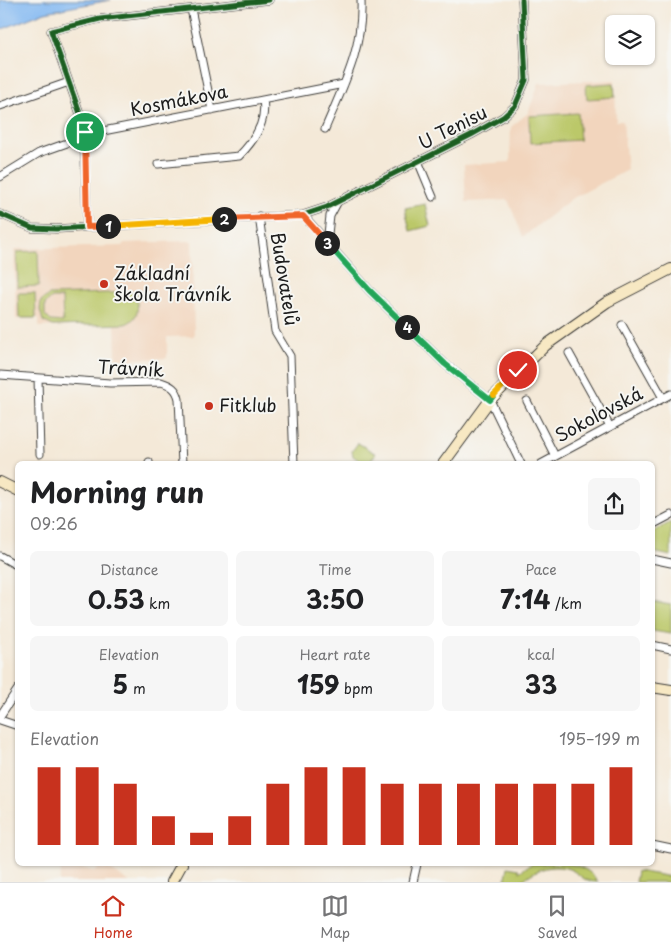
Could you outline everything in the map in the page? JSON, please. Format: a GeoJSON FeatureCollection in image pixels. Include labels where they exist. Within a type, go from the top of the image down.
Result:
{"type":"FeatureCollection","features":[{"type":"Feature","properties":{"kind":"main road"},"geometry":{"type":"LineString","coordinates":[[445,461],[490,400],[546,345],[607,302],[671,269]]}},
{"type":"Feature","properties":{"kind":"main road"},"geometry":{"type":"LineString","coordinates":[[0,482],[15,490]]}},
{"type":"Feature","properties":{"kind":"main road"},"geometry":{"type":"LineString","coordinates":[[655,687],[671,690]]}},
{"type":"Feature","properties":{"kind":"main road"},"geometry":{"type":"LineString","coordinates":[[172,882],[181,866]]}},
{"type":"Feature","properties":{"kind":"street"},"geometry":{"type":"LineString","coordinates":[[87,227],[83,121],[51,31],[89,21],[269,0]]}},
{"type":"Feature","properties":{"kind":"street"},"geometry":{"type":"LineString","coordinates":[[325,129],[356,54],[361,36],[361,0]]}},
{"type":"Feature","properties":{"kind":"street","name":"U Tenisu"},"geometry":{"type":"LineString","coordinates":[[303,216],[339,201],[503,117],[515,106],[526,80],[522,0]]}},
{"type":"Feature","properties":{"kind":"street"},"geometry":{"type":"LineString","coordinates":[[191,9],[212,110]]}},
{"type":"Feature","properties":{"kind":"street"},"geometry":{"type":"LineString","coordinates":[[0,106],[69,82]]}},
{"type":"Feature","properties":{"kind":"street","name":"Kosmákova"},"geometry":{"type":"LineString","coordinates":[[0,177],[39,153],[98,132],[344,84]]}},
{"type":"Feature","properties":{"kind":"street"},"geometry":{"type":"LineString","coordinates":[[158,164],[239,156],[258,130],[264,115],[263,100]]}},
{"type":"Feature","properties":{"kind":"street"},"geometry":{"type":"LineString","coordinates":[[418,161],[433,197]]}},
{"type":"Feature","properties":{"kind":"street"},"geometry":{"type":"LineString","coordinates":[[327,243],[330,216],[339,201]]}},
{"type":"Feature","properties":{"kind":"street"},"geometry":{"type":"LineString","coordinates":[[0,214],[32,228],[87,227],[259,216],[303,216],[369,290],[445,364],[490,400],[520,461]]}},
{"type":"Feature","properties":{"kind":"street","name":"Budovatelů"},"geometry":{"type":"LineString","coordinates":[[259,216],[275,331],[290,356],[294,461]]}},
{"type":"Feature","properties":{"kind":"street"},"geometry":{"type":"LineString","coordinates":[[622,325],[663,398]]}},
{"type":"Feature","properties":{"kind":"street"},"geometry":{"type":"LineString","coordinates":[[569,353],[610,427]]}},
{"type":"Feature","properties":{"kind":"street","name":"Trávník"},"geometry":{"type":"LineString","coordinates":[[0,375],[110,383],[161,382],[169,384],[178,393],[182,461]]}},
{"type":"Feature","properties":{"kind":"street"},"geometry":{"type":"LineString","coordinates":[[38,378],[40,454]]}},
{"type":"Feature","properties":{"kind":"street","name":"Sokolovská"},"geometry":{"type":"LineString","coordinates":[[546,461],[671,394]]}},
{"type":"Feature","properties":{"kind":"street"},"geometry":{"type":"LineString","coordinates":[[527,402],[555,456]]}},
{"type":"Feature","properties":{"kind":"street"},"geometry":{"type":"LineString","coordinates":[[655,523],[671,515]]}},
{"type":"Feature","properties":{"kind":"street"},"geometry":{"type":"LineString","coordinates":[[0,556],[15,564]]}},
{"type":"Feature","properties":{"kind":"street"},"geometry":{"type":"LineString","coordinates":[[655,560],[671,563]]}},
{"type":"Feature","properties":{"kind":"street"},"geometry":{"type":"LineString","coordinates":[[655,646],[671,649]]}},
{"type":"Feature","properties":{"kind":"street"},"geometry":{"type":"LineString","coordinates":[[0,716],[15,694]]}},
{"type":"Feature","properties":{"kind":"street"},"geometry":{"type":"LineString","coordinates":[[0,720],[15,725]]}},
{"type":"Feature","properties":{"kind":"street"},"geometry":{"type":"LineString","coordinates":[[655,845],[671,848]]}},
{"type":"Feature","properties":{"kind":"street"},"geometry":{"type":"LineString","coordinates":[[413,882],[417,866]]}},
{"type":"Feature","properties":{"kind":"shaded area"},"geometry":{"type":"Polygon","coordinates":[[[615,80],[616,121],[623,121],[627,170],[571,199],[523,237],[508,200],[466,202],[464,165],[510,162],[511,127],[528,113],[539,83],[615,80]]]}},
{"type":"Feature","properties":{"kind":"shaded area","name":"Základní škola Trávník"},"geometry":{"type":"Polygon","coordinates":[[[192,241],[194,336],[167,337],[167,358],[116,360],[115,324],[39,327],[39,318],[16,319],[14,249],[123,246],[124,243],[192,241]]]}},
{"type":"Feature","properties":{"kind":"shaded area"},"geometry":{"type":"Polygon","coordinates":[[[62,866],[76,866],[92,871],[96,871],[99,868],[109,869],[130,882],[59,882],[62,866]]]}},
{"type":"Feature","properties":{"kind":"green space"},"geometry":{"type":"Polygon","coordinates":[[[614,83],[615,97],[587,99],[586,85],[614,83]]]}},
{"type":"Feature","properties":{"kind":"green space"},"geometry":{"type":"Polygon","coordinates":[[[578,113],[580,140],[530,143],[529,116],[578,113]]]}},
{"type":"Feature","properties":{"kind":"green space"},"geometry":{"type":"Polygon","coordinates":[[[425,204],[430,226],[410,231],[405,208],[425,204]]]}},
{"type":"Feature","properties":{"kind":"green space"},"geometry":{"type":"Polygon","coordinates":[[[38,251],[39,286],[18,287],[17,252],[38,251]]]}},
{"type":"Feature","properties":{"kind":"green space"},"geometry":{"type":"Polygon","coordinates":[[[137,292],[137,296],[135,296],[137,313],[133,319],[125,324],[53,326],[43,321],[40,310],[41,301],[49,295],[137,292]],[[52,298],[45,304],[45,315],[51,321],[63,322],[62,298],[52,298]]]}},
{"type":"Feature","properties":{"kind":"green space"},"geometry":{"type":"Polygon","coordinates":[[[18,293],[35,293],[36,318],[19,318],[18,293]]]}},
{"type":"Feature","properties":{"kind":"green space"},"geometry":{"type":"Polygon","coordinates":[[[358,443],[376,454],[370,461],[360,461],[353,456],[352,451],[358,443]]]}},
{"type":"Feature","properties":{"kind":"green space"},"geometry":{"type":"Polygon","coordinates":[[[671,522],[671,556],[655,552],[655,531],[671,522]]]}},
{"type":"Feature","properties":{"kind":"green space"},"geometry":{"type":"Polygon","coordinates":[[[655,602],[671,605],[671,634],[655,631],[655,602]]]}},
{"type":"Feature","properties":{"kind":"green space"},"geometry":{"type":"Polygon","coordinates":[[[528,866],[577,866],[592,874],[598,882],[584,879],[566,868],[553,867],[541,869],[521,882],[505,882],[508,867],[519,869],[519,872],[528,866]]]}},
{"type":"Feature","properties":{"kind":"green space"},"geometry":{"type":"Polygon","coordinates":[[[637,871],[671,877],[671,882],[635,882],[637,871]]]}},
{"type":"Feature","properties":{"kind":"water"},"geometry":{"type":"Polygon","coordinates":[[[0,0],[111,0],[45,12],[0,30],[0,0]]]}},
{"type":"Feature","properties":{"kind":"cycle path"},"geometry":{"type":"LineString","coordinates":[[87,227],[84,125],[51,31],[100,19],[269,0]]}},
{"type":"Feature","properties":{"kind":"cycle path"},"geometry":{"type":"LineString","coordinates":[[0,214],[32,228],[56,229],[303,215],[327,207],[471,135],[503,117],[515,106],[526,80],[522,0]]}},
{"type":"Feature","properties":{"kind":"place","name":"Základní škola Trávník"},"geometry":{"type":"Point","coordinates":[104,284]}},
{"type":"Feature","properties":{"kind":"place","name":"Fitklub"},"geometry":{"type":"Point","coordinates":[209,406]}},
{"type":"Feature","properties":{"kind":"route"},"geometry":{"type":"LineString","coordinates":[[85,132],[87,227],[259,216],[303,216],[369,290],[445,364],[490,400],[518,370]]}}]}
